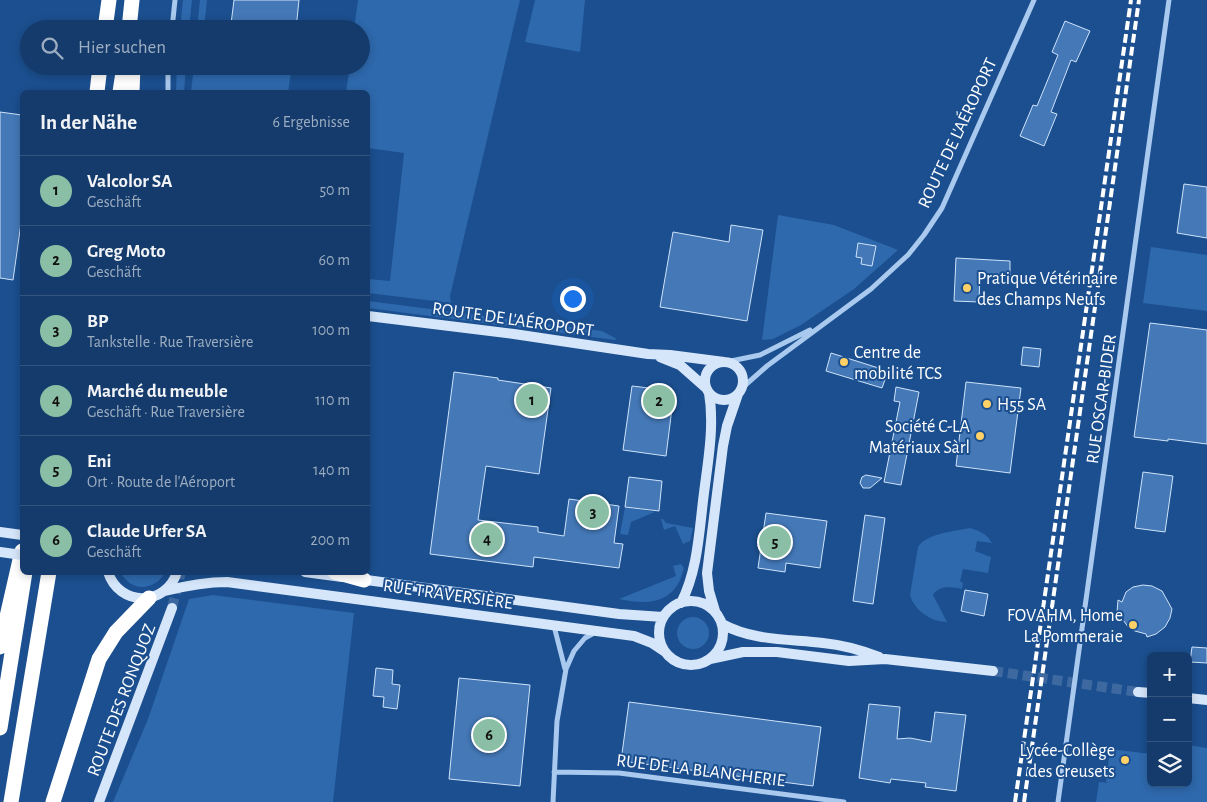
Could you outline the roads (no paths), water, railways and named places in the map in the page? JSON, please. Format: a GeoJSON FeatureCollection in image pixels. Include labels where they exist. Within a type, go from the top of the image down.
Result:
{"type":"FeatureCollection","features":[{"type":"Feature","properties":{"kind":"highway"},"geometry":{"type":"LineString","coordinates":[[106,20],[109,0]]}},
{"type":"Feature","properties":{"kind":"highway"},"geometry":{"type":"LineString","coordinates":[[131,20],[134,0]]}},
{"type":"Feature","properties":{"kind":"highway"},"geometry":{"type":"LineString","coordinates":[[134,0],[135,20]]}},
{"type":"Feature","properties":{"kind":"highway"},"geometry":{"type":"LineString","coordinates":[[96,90],[99,75]]}},
{"type":"Feature","properties":{"kind":"highway"},"geometry":{"type":"LineString","coordinates":[[120,90],[123,75]]}},
{"type":"Feature","properties":{"kind":"highway"},"geometry":{"type":"LineString","coordinates":[[132,90],[133,75]]}},
{"type":"Feature","properties":{"kind":"highway"},"geometry":{"type":"LineString","coordinates":[[0,647],[20,560]]}},
{"type":"Feature","properties":{"kind":"highway"},"geometry":{"type":"LineString","coordinates":[[0,728],[25,575]]}},
{"type":"Feature","properties":{"kind":"highway"},"geometry":{"type":"LineString","coordinates":[[11,802],[49,575]]}},
{"type":"Feature","properties":{"kind":"highway"},"geometry":{"type":"LineString","coordinates":[[346,575],[364,580]]}},
{"type":"Feature","properties":{"kind":"highway"},"geometry":{"type":"LineString","coordinates":[[53,802],[99,658],[116,632],[149,598]]}},
{"type":"Feature","properties":{"kind":"main road","name":"ROUTE DE L'AÉROPORT"},"geometry":{"type":"LineString","coordinates":[[370,316],[655,355],[725,362]]}},
{"type":"Feature","properties":{"kind":"main road","name":"ROUTE DE L'AÉROPORT"},"geometry":{"type":"LineString","coordinates":[[655,355],[680,365],[707,390]]}},
{"type":"Feature","properties":{"kind":"main road"},"geometry":{"type":"LineString","coordinates":[[681,602],[691,579],[697,549],[712,422],[707,390],[705,376],[712,366],[725,362],[732,364],[740,371],[743,383],[740,391],[729,400],[718,400],[707,390]]}},
{"type":"Feature","properties":{"kind":"main road","name":"ROUTE DE L'AÉROPORT"},"geometry":{"type":"LineString","coordinates":[[714,611],[708,591],[707,573],[723,446],[727,426],[740,391]]}},
{"type":"Feature","properties":{"kind":"main road"},"geometry":{"type":"LineString","coordinates":[[0,532],[20,535]]}},
{"type":"Feature","properties":{"kind":"main road"},"geometry":{"type":"LineString","coordinates":[[0,552],[20,555]]}},
{"type":"Feature","properties":{"kind":"main road"},"geometry":{"type":"LineString","coordinates":[[102,575],[126,594],[141,600],[149,598]]}},
{"type":"Feature","properties":{"kind":"main road"},"geometry":{"type":"LineString","coordinates":[[109,575],[113,583]]}},
{"type":"Feature","properties":{"kind":"main road"},"geometry":{"type":"LineString","coordinates":[[165,591],[172,584],[175,575]]}},
{"type":"Feature","properties":{"kind":"main road","name":"RUE TRAVERSIÈRE"},"geometry":{"type":"LineString","coordinates":[[327,575],[619,614],[663,617]]}},
{"type":"Feature","properties":{"kind":"main road","name":"RUE TRAVERSIÈRE"},"geometry":{"type":"LineString","coordinates":[[149,598],[165,591],[188,586],[226,582],[634,636],[652,643],[664,651]]}},
{"type":"Feature","properties":{"kind":"main road"},"geometry":{"type":"LineString","coordinates":[[710,659],[717,652],[722,642],[722,624],[714,611],[700,602],[692,600],[681,602],[672,607],[663,617],[659,634],[660,643],[664,651],[677,662],[688,665],[699,664],[710,659],[743,652],[756,651],[794,653],[849,661],[885,658]]}},
{"type":"Feature","properties":{"kind":"main road","name":"ROUTE DES RONQUOZ"},"geometry":{"type":"LineString","coordinates":[[99,802],[172,608]]}},
{"type":"Feature","properties":{"kind":"main road"},"geometry":{"type":"LineString","coordinates":[[722,624],[754,637],[838,645],[885,658],[993,671]]}},
{"type":"Feature","properties":{"kind":"main road"},"geometry":{"type":"LineString","coordinates":[[1138,692],[1147,693]]}},
{"type":"Feature","properties":{"kind":"main road"},"geometry":{"type":"LineString","coordinates":[[1192,698],[1207,700]]}},
{"type":"Feature","properties":{"kind":"street"},"geometry":{"type":"LineString","coordinates":[[173,20],[175,0]]}},
{"type":"Feature","properties":{"kind":"street","name":"ROUTE DE L'AÉROPORT"},"geometry":{"type":"LineString","coordinates":[[740,391],[767,366],[871,289],[908,255],[933,222],[942,208],[964,161],[1034,0]]}},
{"type":"Feature","properties":{"kind":"street","name":"RUE OSCAR-BIDER"},"geometry":{"type":"LineString","coordinates":[[1058,802],[1169,0]]}},
{"type":"Feature","properties":{"kind":"street"},"geometry":{"type":"LineString","coordinates":[[168,75],[168,90]]}},
{"type":"Feature","properties":{"kind":"street","name":"ROUTE DE L'AÉROPORT"},"geometry":{"type":"LineString","coordinates":[[725,362],[760,355],[822,324]]}},
{"type":"Feature","properties":{"kind":"street"},"geometry":{"type":"LineString","coordinates":[[554,624],[566,669]]}},
{"type":"Feature","properties":{"kind":"street"},"geometry":{"type":"LineString","coordinates":[[553,802],[557,721],[566,669],[574,652],[585,638],[599,631]]}},
{"type":"Feature","properties":{"kind":"street","name":"RUE DE LA BLANCHERIE"},"geometry":{"type":"LineString","coordinates":[[554,772],[619,773],[844,802]]}},
{"type":"Feature","properties":{"kind":"tunnel"},"geometry":{"type":"LineString","coordinates":[[172,608],[180,575]]}},
{"type":"Feature","properties":{"kind":"tunnel"},"geometry":{"type":"LineString","coordinates":[[993,671],[1138,692]]}},
{"type":"Feature","properties":{"kind":"railway"},"geometry":{"type":"LineString","coordinates":[[1015,802],[1131,0]]}},
{"type":"Feature","properties":{"kind":"railway"},"geometry":{"type":"LineString","coordinates":[[1024,802],[1139,0]]}},
{"type":"Feature","properties":{"kind":"place","name":"Pratique Vétérinaire des Champs Neufs"},"geometry":{"type":"Point","coordinates":[967,288]}},
{"type":"Feature","properties":{"kind":"place","name":"Centre de mobilité TCS"},"geometry":{"type":"Point","coordinates":[844,362]}},
{"type":"Feature","properties":{"kind":"place","name":"Valcolor SA"},"geometry":{"type":"Point","coordinates":[532,400]}},
{"type":"Feature","properties":{"kind":"place","name":"Greg Moto"},"geometry":{"type":"Point","coordinates":[659,401]}},
{"type":"Feature","properties":{"kind":"place","name":"H55 SA"},"geometry":{"type":"Point","coordinates":[987,404]}},
{"type":"Feature","properties":{"kind":"place","name":"Société C-LA Matériaux Sàrl"},"geometry":{"type":"Point","coordinates":[980,436]}},
{"type":"Feature","properties":{"kind":"place","name":"BP"},"geometry":{"type":"Point","coordinates":[593,512]}},
{"type":"Feature","properties":{"kind":"place","name":"Marché du meuble"},"geometry":{"type":"Point","coordinates":[487,539]}},
{"type":"Feature","properties":{"kind":"place","name":"Eni"},"geometry":{"type":"Point","coordinates":[775,542]}},
{"type":"Feature","properties":{"kind":"place","name":"FOVAHM, Home La Pommeraie"},"geometry":{"type":"Point","coordinates":[1133,625]}},
{"type":"Feature","properties":{"kind":"place","name":"Claude Urfer SA"},"geometry":{"type":"Point","coordinates":[489,735]}},
{"type":"Feature","properties":{"kind":"place","name":"Lycée-Collège des Creusets"},"geometry":{"type":"Point","coordinates":[1125,760]}}]}
